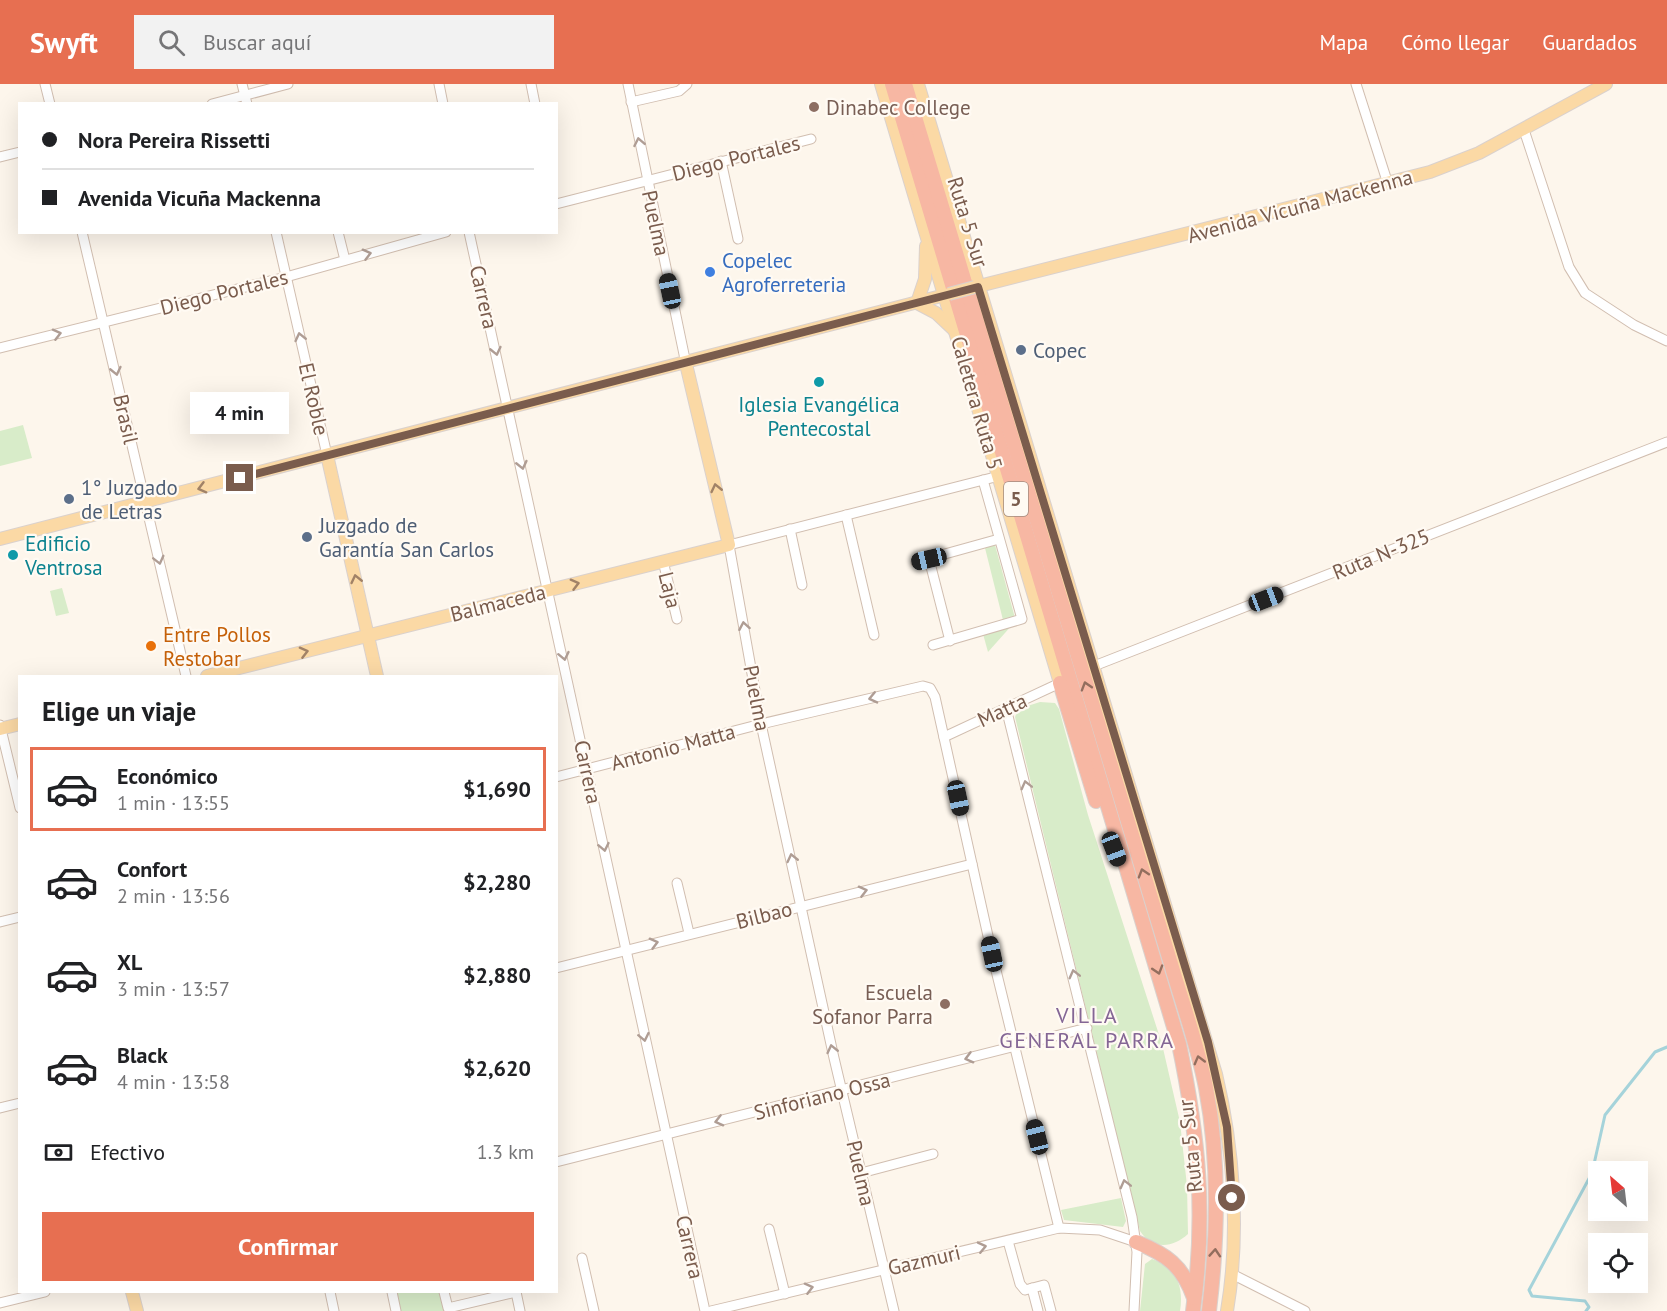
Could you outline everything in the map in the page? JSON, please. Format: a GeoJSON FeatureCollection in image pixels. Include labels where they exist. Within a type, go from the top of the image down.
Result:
{"type":"FeatureCollection","features":[{"type":"Feature","properties":{"kind":"highway","name":"Ruta 5 Sur"},"geometry":{"type":"LineString","coordinates":[[892,84],[1139,915],[1172,1017],[1190,1100],[1202,1208],[1194,1306]]}},
{"type":"Feature","properties":{"kind":"highway","name":"Ruta 5 Sur"},"geometry":{"type":"LineString","coordinates":[[905,84],[1172,964],[1205,1085],[1213,1131],[1217,1200],[1209,1311]]}},
{"type":"Feature","properties":{"kind":"highway"},"geometry":{"type":"LineString","coordinates":[[1060,683],[1097,805],[1139,915]]}},
{"type":"Feature","properties":{"kind":"highway"},"geometry":{"type":"LineString","coordinates":[[1136,1242],[1166,1255],[1176,1264],[1187,1281],[1194,1306]]}},
{"type":"Feature","properties":{"kind":"main road","name":"Caletera Ruta 5"},"geometry":{"type":"LineString","coordinates":[[881,84],[947,294],[1060,683]]}},
{"type":"Feature","properties":{"kind":"main road"},"geometry":{"type":"LineString","coordinates":[[918,84],[1222,1098],[1231,1175],[1232,1274],[1227,1311]]}},
{"type":"Feature","properties":{"kind":"main road","name":"Avenida Vicuña Mackenna"},"geometry":{"type":"LineString","coordinates":[[916,303],[1388,184],[1450,165],[1524,130],[1606,84]]}},
{"type":"Feature","properties":{"kind":"main road"},"geometry":{"type":"LineString","coordinates":[[916,303],[925,279],[926,232]]}},
{"type":"Feature","properties":{"kind":"main road"},"geometry":{"type":"LineString","coordinates":[[0,539],[916,303],[936,313],[957,334]]}},
{"type":"Feature","properties":{"kind":"main road","name":"Puelma"},"geometry":{"type":"LineString","coordinates":[[686,364],[729,545]]}},
{"type":"Feature","properties":{"kind":"main road","name":"El Roble"},"geometry":{"type":"LineString","coordinates":[[327,455],[377,675]]}},
{"type":"Feature","properties":{"kind":"main road","name":"Balmaceda"},"geometry":{"type":"LineString","coordinates":[[211,675],[729,545]]}},
{"type":"Feature","properties":{"kind":"main road"},"geometry":{"type":"LineString","coordinates":[[0,728],[18,724]]}},
{"type":"Feature","properties":{"kind":"main road"},"geometry":{"type":"LineString","coordinates":[[132,1293],[136,1311]]}},
{"type":"Feature","properties":{"kind":"street"},"geometry":{"type":"LineString","coordinates":[[45,84],[50,102]]}},
{"type":"Feature","properties":{"kind":"street"},"geometry":{"type":"LineString","coordinates":[[242,84],[246,99]]}},
{"type":"Feature","properties":{"kind":"street"},"geometry":{"type":"LineString","coordinates":[[226,102],[246,99],[288,84]]}},
{"type":"Feature","properties":{"kind":"street"},"geometry":{"type":"LineString","coordinates":[[439,84],[443,102]]}},
{"type":"Feature","properties":{"kind":"street"},"geometry":{"type":"LineString","coordinates":[[531,84],[535,102]]}},
{"type":"Feature","properties":{"kind":"street","name":"Puelma"},"geometry":{"type":"LineString","coordinates":[[628,84],[686,364]]}},
{"type":"Feature","properties":{"kind":"street"},"geometry":{"type":"LineString","coordinates":[[631,102],[679,91],[687,84]]}},
{"type":"Feature","properties":{"kind":"street"},"geometry":{"type":"LineString","coordinates":[[1356,84],[1388,184]]}},
{"type":"Feature","properties":{"kind":"street"},"geometry":{"type":"LineString","coordinates":[[1524,130],[1569,267],[1586,293],[1634,325],[1667,340]]}},
{"type":"Feature","properties":{"kind":"street","name":"Diego Portales"},"geometry":{"type":"LineString","coordinates":[[558,202],[810,139]]}},
{"type":"Feature","properties":{"kind":"street"},"geometry":{"type":"LineString","coordinates":[[0,158],[18,153]]}},
{"type":"Feature","properties":{"kind":"street"},"geometry":{"type":"LineString","coordinates":[[721,161],[738,239]]}},
{"type":"Feature","properties":{"kind":"street","name":"Brasil"},"geometry":{"type":"LineString","coordinates":[[83,234],[105,322],[186,675]]}},
{"type":"Feature","properties":{"kind":"street","name":"El Roble"},"geometry":{"type":"LineString","coordinates":[[276,234],[327,455]]}},
{"type":"Feature","properties":{"kind":"street"},"geometry":{"type":"LineString","coordinates":[[338,234],[345,260]]}},
{"type":"Feature","properties":{"kind":"street","name":"Diego Portales"},"geometry":{"type":"LineString","coordinates":[[0,348],[286,278],[439,234]]}},
{"type":"Feature","properties":{"kind":"street","name":"Carrera"},"geometry":{"type":"LineString","coordinates":[[469,234],[550,591],[665,1135],[705,1311]]}},
{"type":"Feature","properties":{"kind":"street","name":"Ruta N-325"},"geometry":{"type":"LineString","coordinates":[[1094,666],[1667,442]]}},
{"type":"Feature","properties":{"kind":"street","name":"Balmaceda"},"geometry":{"type":"LineString","coordinates":[[729,545],[999,476]]}},
{"type":"Feature","properties":{"kind":"street"},"geometry":{"type":"LineString","coordinates":[[933,645],[1022,619],[983,480]]}},
{"type":"Feature","properties":{"kind":"street"},"geometry":{"type":"LineString","coordinates":[[846,515],[874,635]]}},
{"type":"Feature","properties":{"kind":"street"},"geometry":{"type":"LineString","coordinates":[[790,529],[802,585]]}},
{"type":"Feature","properties":{"kind":"street"},"geometry":{"type":"LineString","coordinates":[[916,562],[999,539]]}},
{"type":"Feature","properties":{"kind":"street","name":"Puelma"},"geometry":{"type":"LineString","coordinates":[[729,545],[761,724],[842,1091],[894,1311]]}},
{"type":"Feature","properties":{"kind":"street"},"geometry":{"type":"LineString","coordinates":[[929,559],[950,641]]}},
{"type":"Feature","properties":{"kind":"street","name":"Laja"},"geometry":{"type":"LineString","coordinates":[[663,561],[677,619]]}},
{"type":"Feature","properties":{"kind":"street","name":"Matta"},"geometry":{"type":"LineString","coordinates":[[944,737],[1060,683]]}},
{"type":"Feature","properties":{"kind":"street","name":"Antonio Matta"},"geometry":{"type":"LineString","coordinates":[[558,777],[761,724],[923,686],[930,688],[935,697],[944,737]]}},
{"type":"Feature","properties":{"kind":"street"},"geometry":{"type":"LineString","coordinates":[[1006,708],[1127,1194],[1136,1242],[1134,1311]]}},
{"type":"Feature","properties":{"kind":"street"},"geometry":{"type":"LineString","coordinates":[[0,728],[18,800]]}},
{"type":"Feature","properties":{"kind":"street"},"geometry":{"type":"LineString","coordinates":[[944,737],[1059,1228]]}},
{"type":"Feature","properties":{"kind":"street","name":"Bilbao"},"geometry":{"type":"LineString","coordinates":[[558,967],[972,864]]}},
{"type":"Feature","properties":{"kind":"street"},"geometry":{"type":"LineString","coordinates":[[677,884],[689,933]]}},
{"type":"Feature","properties":{"kind":"street"},"geometry":{"type":"LineString","coordinates":[[0,922],[18,918]]}},
{"type":"Feature","properties":{"kind":"street","name":"Sinforiano Ossa"},"geometry":{"type":"LineString","coordinates":[[558,1162],[1087,1028]]}},
{"type":"Feature","properties":{"kind":"street"},"geometry":{"type":"LineString","coordinates":[[0,1108],[18,1104]]}},
{"type":"Feature","properties":{"kind":"street"},"geometry":{"type":"LineString","coordinates":[[861,1173],[933,1154]]}},
{"type":"Feature","properties":{"kind":"street","name":"Gazmuri"},"geometry":{"type":"LineString","coordinates":[[711,1311],[1059,1228],[1100,1230],[1136,1242]]}},
{"type":"Feature","properties":{"kind":"street"},"geometry":{"type":"LineString","coordinates":[[769,1229],[785,1294]]}},
{"type":"Feature","properties":{"kind":"street"},"geometry":{"type":"LineString","coordinates":[[1008,1241],[1020,1284],[1025,1290],[1044,1286],[1051,1311]]}},
{"type":"Feature","properties":{"kind":"street"},"geometry":{"type":"LineString","coordinates":[[582,1258],[594,1311]]}},
{"type":"Feature","properties":{"kind":"street"},"geometry":{"type":"LineString","coordinates":[[1232,1274],[1305,1311]]}},
{"type":"Feature","properties":{"kind":"street"},"geometry":{"type":"LineString","coordinates":[[1032,1288],[1038,1311]]}},
{"type":"Feature","properties":{"kind":"street"},"geometry":{"type":"LineString","coordinates":[[0,1303],[41,1293]]}},
{"type":"Feature","properties":{"kind":"street"},"geometry":{"type":"LineString","coordinates":[[330,1293],[334,1311]]}},
{"type":"Feature","properties":{"kind":"street"},"geometry":{"type":"LineString","coordinates":[[392,1293],[396,1311]]}},
{"type":"Feature","properties":{"kind":"street"},"geometry":{"type":"LineString","coordinates":[[444,1293],[448,1308],[512,1293]]}},
{"type":"Feature","properties":{"kind":"street"},"geometry":{"type":"LineString","coordinates":[[516,1293],[520,1311]]}},
{"type":"Feature","properties":{"kind":"green space"},"geometry":{"type":"Polygon","coordinates":[[[23,425],[32,458],[0,466],[0,431],[23,425]]]}},
{"type":"Feature","properties":{"kind":"green space"},"geometry":{"type":"Polygon","coordinates":[[[995,545],[1015,618],[1003,620],[985,548],[995,545]]]}},
{"type":"Feature","properties":{"kind":"green space"},"geometry":{"type":"Polygon","coordinates":[[[62,588],[69,613],[56,616],[50,591],[62,588]]]}},
{"type":"Feature","properties":{"kind":"green space"},"geometry":{"type":"Polygon","coordinates":[[[1013,624],[988,652],[983,634],[1013,624]]]}},
{"type":"Feature","properties":{"kind":"green space"},"geometry":{"type":"Polygon","coordinates":[[[1040,702],[1055,703],[1059,709],[1088,815],[1162,1044],[1180,1122],[1187,1186],[1188,1234],[1169,1244],[1163,1245],[1150,1241],[1140,1231],[1015,717],[1018,709],[1040,702]]]}},
{"type":"Feature","properties":{"kind":"green space"},"geometry":{"type":"Polygon","coordinates":[[[1121,1198],[1126,1221],[1123,1227],[1064,1220],[1061,1210],[1121,1198]]]}},
{"type":"Feature","properties":{"kind":"green space"},"geometry":{"type":"Polygon","coordinates":[[[1152,1259],[1167,1267],[1176,1279],[1181,1293],[1180,1311],[1140,1311],[1145,1264],[1152,1259]]]}},
{"type":"Feature","properties":{"kind":"green space"},"geometry":{"type":"Polygon","coordinates":[[[397,1293],[439,1293],[444,1311],[401,1311],[397,1293]]]}},
{"type":"Feature","properties":{"kind":"waterway"},"geometry":{"type":"LineString","coordinates":[[1586,1311],[1589,1307],[1585,1301],[1532,1296],[1529,1290],[1592,1173],[1605,1115],[1655,1052],[1667,1047]]}},
{"type":"Feature","properties":{"kind":"place","name":"Dinabec College"},"geometry":{"type":"Point","coordinates":[814,107]}},
{"type":"Feature","properties":{"kind":"place","name":"Copelec Agroferreteria"},"geometry":{"type":"Point","coordinates":[710,272]}},
{"type":"Feature","properties":{"kind":"place","name":"Copec"},"geometry":{"type":"Point","coordinates":[1021,350]}},
{"type":"Feature","properties":{"kind":"place","name":"Iglesia Evangélica Pentecostal"},"geometry":{"type":"Point","coordinates":[819,382]}},
{"type":"Feature","properties":{"kind":"place","name":"1° Juzgado de Letras"},"geometry":{"type":"Point","coordinates":[69,499]}},
{"type":"Feature","properties":{"kind":"place","name":"Juzgado de Garantía San Carlos"},"geometry":{"type":"Point","coordinates":[307,537]}},
{"type":"Feature","properties":{"kind":"place","name":"Edificio Ventrosa"},"geometry":{"type":"Point","coordinates":[13,555]}},
{"type":"Feature","properties":{"kind":"place","name":"Entre Pollos Restobar"},"geometry":{"type":"Point","coordinates":[151,646]}},
{"type":"Feature","properties":{"kind":"place","name":"Escuela Sofanor Parra"},"geometry":{"type":"Point","coordinates":[945,1004]}},
{"type":"Feature","properties":{"kind":"district","name":"VILLA GENERAL PARRA"},"geometry":{"type":"Point","coordinates":[1087,1028]}},
{"type":"Feature","properties":{"kind":"route"},"geometry":{"type":"LineString","coordinates":[[240,478],[978,287],[1042,505],[1094,666],[1208,1042],[1227,1127],[1232,1198]]}}]}
